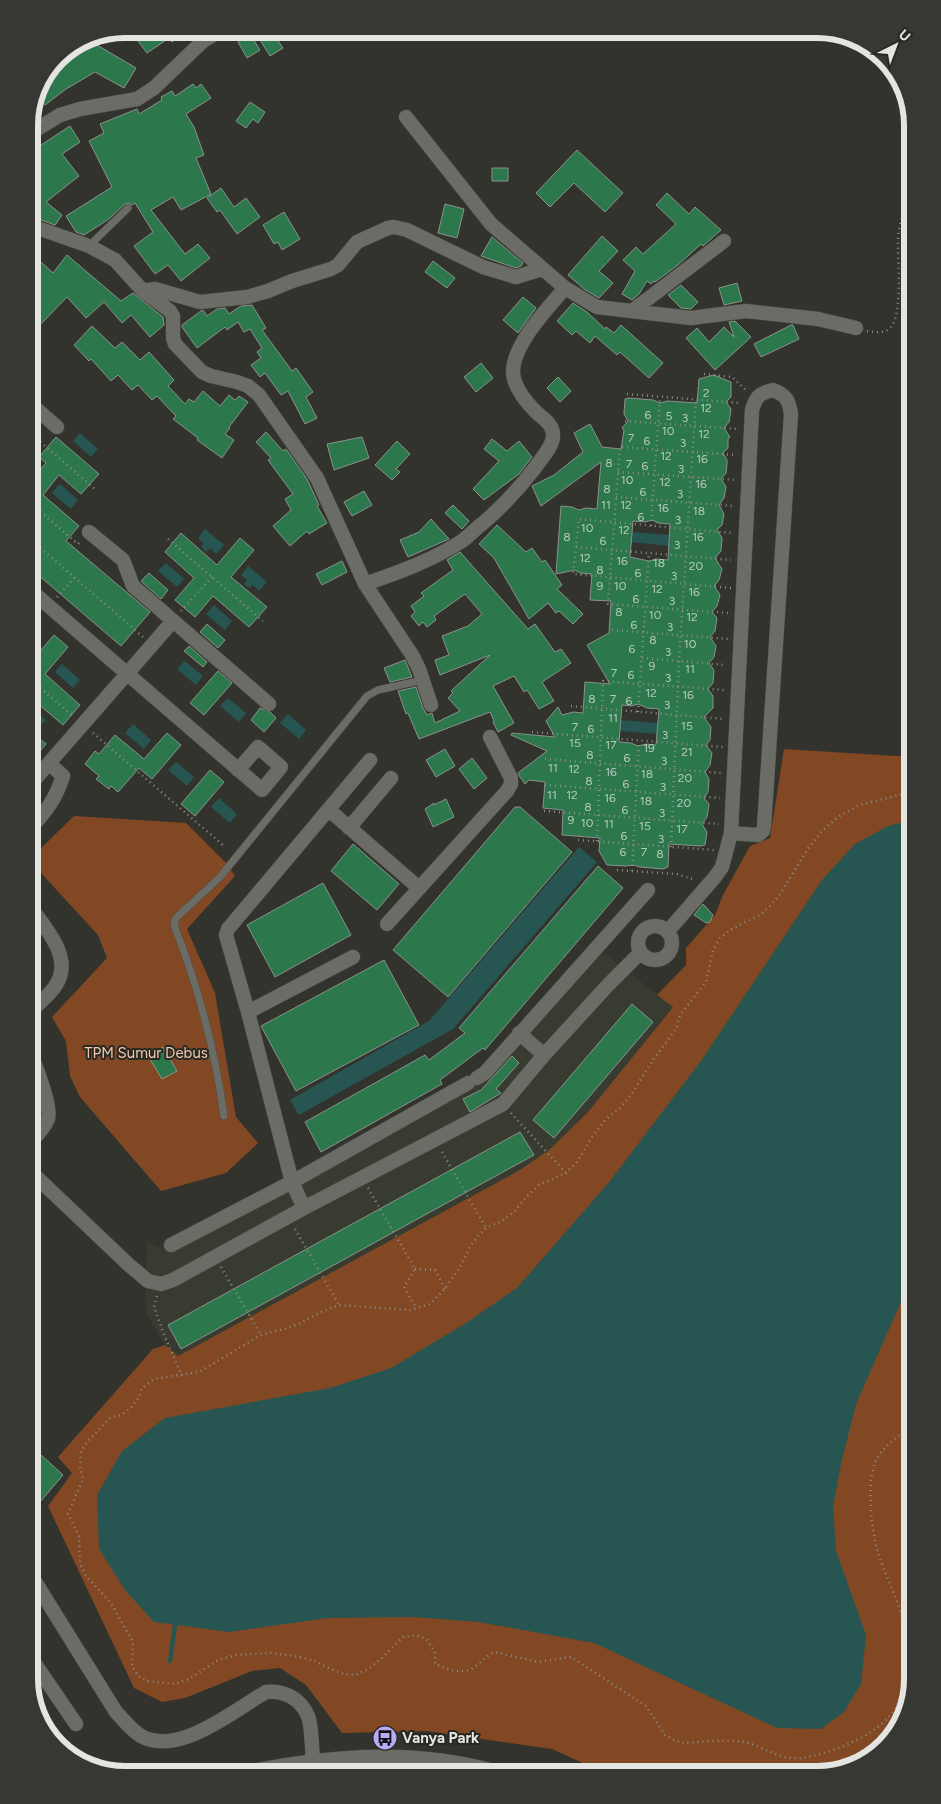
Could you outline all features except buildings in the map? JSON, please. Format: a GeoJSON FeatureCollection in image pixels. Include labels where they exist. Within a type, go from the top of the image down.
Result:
{"type":"FeatureCollection","features":[{"type":"Feature","properties":{"kind":"main road"},"geometry":{"type":"LineString","coordinates":[[296,1766],[313,1763],[393,1759],[455,1766]]}},
{"type":"Feature","properties":{"kind":"street"},"geometry":{"type":"LineString","coordinates":[[38,128],[60,115],[80,109],[137,99],[154,88],[209,38]]}},
{"type":"Feature","properties":{"kind":"street"},"geometry":{"type":"LineString","coordinates":[[406,117],[491,224],[564,288],[597,306],[691,318],[746,311],[818,320],[856,328]]}},
{"type":"Feature","properties":{"kind":"street"},"geometry":{"type":"LineString","coordinates":[[143,291],[155,289],[200,302],[247,297],[331,269],[338,265],[357,242],[394,227],[406,230],[483,267],[516,277],[542,269]]}},
{"type":"Feature","properties":{"kind":"street"},"geometry":{"type":"LineString","coordinates":[[38,228],[89,246],[115,260],[143,291],[172,314],[173,338],[176,344],[202,372],[248,386],[268,405],[317,478],[365,584],[412,655],[431,705]]}},
{"type":"Feature","properties":{"kind":"street"},"geometry":{"type":"LineString","coordinates":[[632,311],[724,241]]}},
{"type":"Feature","properties":{"kind":"street"},"geometry":{"type":"LineString","coordinates":[[365,584],[403,570],[463,540],[506,503],[522,485],[549,447],[553,437],[552,428],[525,400],[516,385],[513,370],[519,349],[529,332],[564,288]]}},
{"type":"Feature","properties":{"kind":"street"},"geometry":{"type":"LineString","coordinates":[[668,930],[722,867],[727,851],[731,829],[751,430],[754,401],[762,392],[773,390],[783,394],[789,402],[791,414],[764,827],[763,831],[758,835],[731,829]]}},
{"type":"Feature","properties":{"kind":"street"},"geometry":{"type":"LineString","coordinates":[[38,410],[57,426]]}},
{"type":"Feature","properties":{"kind":"street"},"geometry":{"type":"LineString","coordinates":[[89,532],[123,560],[133,586],[269,704]]}},
{"type":"Feature","properties":{"kind":"street"},"geometry":{"type":"LineString","coordinates":[[38,597],[238,770]]}},
{"type":"Feature","properties":{"kind":"street"},"geometry":{"type":"LineString","coordinates":[[38,776],[173,621]]}},
{"type":"Feature","properties":{"kind":"street"},"geometry":{"type":"LineString","coordinates":[[387,924],[507,791],[511,784],[511,778],[490,737]]}},
{"type":"Feature","properties":{"kind":"street"},"geometry":{"type":"LineString","coordinates":[[304,1208],[292,1182],[226,935],[228,929],[370,760]]}},
{"type":"Feature","properties":{"kind":"street"},"geometry":{"type":"LineString","coordinates":[[38,820],[56,797],[64,776],[49,764]]}},
{"type":"Feature","properties":{"kind":"street"},"geometry":{"type":"LineString","coordinates":[[349,828],[390,778]]}},
{"type":"Feature","properties":{"kind":"street"},"geometry":{"type":"LineString","coordinates":[[329,810],[419,888]]}},
{"type":"Feature","properties":{"kind":"street"},"geometry":{"type":"LineString","coordinates":[[171,1245],[292,1182],[485,1073],[648,890]]}},
{"type":"Feature","properties":{"kind":"street"},"geometry":{"type":"LineString","coordinates":[[38,918],[58,946],[63,966],[60,979],[38,1004]]}},
{"type":"Feature","properties":{"kind":"street"},"geometry":{"type":"LineString","coordinates":[[660,926],[668,930],[673,941],[670,953],[662,960],[650,960],[640,953],[637,945],[639,936],[644,929],[660,926]]}},
{"type":"Feature","properties":{"kind":"street"},"geometry":{"type":"LineString","coordinates":[[38,1179],[148,1281],[161,1284],[173,1280],[304,1208],[503,1104],[544,1055],[640,953]]}},
{"type":"Feature","properties":{"kind":"street"},"geometry":{"type":"LineString","coordinates":[[248,1012],[353,957]]}},
{"type":"Feature","properties":{"kind":"street"},"geometry":{"type":"LineString","coordinates":[[519,1033],[544,1055]]}},
{"type":"Feature","properties":{"kind":"street"},"geometry":{"type":"LineString","coordinates":[[38,1075],[48,1106],[49,1117],[38,1134]]}},
{"type":"Feature","properties":{"kind":"street"},"geometry":{"type":"LineString","coordinates":[[38,1586],[116,1712],[140,1735],[162,1741],[182,1740],[205,1729],[266,1692],[275,1691],[284,1693],[298,1701],[308,1716],[313,1763]]}},
{"type":"Feature","properties":{"kind":"street"},"geometry":{"type":"LineString","coordinates":[[38,1668],[76,1724]]}},
{"type":"Feature","properties":{"kind":"lane"},"geometry":{"type":"LineString","coordinates":[[89,246],[128,208]]}},
{"type":"Feature","properties":{"kind":"lane"},"geometry":{"type":"LineString","coordinates":[[224,1116],[218,1074],[199,998],[174,925],[176,918],[220,878],[367,696],[378,690],[423,680]]}},
{"type":"Feature","properties":{"kind":"path"},"geometry":{"type":"LineString","coordinates":[[856,328],[878,333],[888,330],[893,324],[898,307],[898,237],[904,214]]}},
{"type":"Feature","properties":{"kind":"path"},"geometry":{"type":"LineString","coordinates":[[704,374],[732,377],[754,401]]}},
{"type":"Feature","properties":{"kind":"path"},"geometry":{"type":"LineString","coordinates":[[627,394],[696,400],[754,401]]}},
{"type":"Feature","properties":{"kind":"path"},"geometry":{"type":"LineString","coordinates":[[651,526],[660,396]]}},
{"type":"Feature","properties":{"kind":"path"},"geometry":{"type":"LineString","coordinates":[[670,847],[679,661],[696,400]]}},
{"type":"Feature","properties":{"kind":"path"},"geometry":{"type":"LineString","coordinates":[[625,421],[751,430]]}},
{"type":"Feature","properties":{"kind":"path"},"geometry":{"type":"LineString","coordinates":[[38,440],[97,491]]}},
{"type":"Feature","properties":{"kind":"path"},"geometry":{"type":"LineString","coordinates":[[742,614],[608,604],[620,447],[750,456]]}},
{"type":"Feature","properties":{"kind":"path"},"geometry":{"type":"LineString","coordinates":[[618,472],[748,481]]}},
{"type":"Feature","properties":{"kind":"path"},"geometry":{"type":"LineString","coordinates":[[616,497],[747,508]]}},
{"type":"Feature","properties":{"kind":"path"},"geometry":{"type":"LineString","coordinates":[[38,510],[78,544]]}},
{"type":"Feature","properties":{"kind":"path"},"geometry":{"type":"LineString","coordinates":[[743,589],[573,574],[579,519],[746,534]]}},
{"type":"Feature","properties":{"kind":"path"},"geometry":{"type":"LineString","coordinates":[[168,539],[263,621]]}},
{"type":"Feature","properties":{"kind":"path"},"geometry":{"type":"LineString","coordinates":[[38,546],[152,645]]}},
{"type":"Feature","properties":{"kind":"path"},"geometry":{"type":"LineString","coordinates":[[576,547],[744,561]]}},
{"type":"Feature","properties":{"kind":"path"},"geometry":{"type":"LineString","coordinates":[[638,712],[649,553]]}},
{"type":"Feature","properties":{"kind":"path"},"geometry":{"type":"LineString","coordinates":[[173,621],[212,576]]}},
{"type":"Feature","properties":{"kind":"path"},"geometry":{"type":"LineString","coordinates":[[49,607],[74,578]]}},
{"type":"Feature","properties":{"kind":"path"},"geometry":{"type":"LineString","coordinates":[[612,630],[740,640]]}},
{"type":"Feature","properties":{"kind":"path"},"geometry":{"type":"LineString","coordinates":[[642,658],[739,666]]}},
{"type":"Feature","properties":{"kind":"path"},"geometry":{"type":"LineString","coordinates":[[597,841],[603,681],[738,691]]}},
{"type":"Feature","properties":{"kind":"path"},"geometry":{"type":"LineString","coordinates":[[38,686],[224,846]]}},
{"type":"Feature","properties":{"kind":"path"},"geometry":{"type":"LineString","coordinates":[[571,706],[736,720]]}},
{"type":"Feature","properties":{"kind":"path"},"geometry":{"type":"LineString","coordinates":[[532,732],[735,748]]}},
{"type":"Feature","properties":{"kind":"path"},"geometry":{"type":"LineString","coordinates":[[632,870],[639,740]]}},
{"type":"Feature","properties":{"kind":"path"},"geometry":{"type":"LineString","coordinates":[[545,759],[733,774]]}},
{"type":"Feature","properties":{"kind":"path"},"geometry":{"type":"LineString","coordinates":[[545,785],[732,799]]}},
{"type":"Feature","properties":{"kind":"path"},"geometry":{"type":"LineString","coordinates":[[904,794],[859,805],[838,818],[822,831],[771,905],[760,915],[730,930],[720,938],[713,950],[706,982],[680,1015],[676,1029],[653,1060],[633,1092],[620,1108],[606,1119],[592,1137],[577,1162],[566,1173],[539,1186],[527,1196],[515,1211],[502,1221],[486,1228],[471,1245],[459,1269],[430,1304],[410,1310],[339,1305],[296,1325],[261,1335],[199,1372],[154,1379],[142,1388],[139,1397],[131,1408],[121,1415],[111,1417],[87,1442],[81,1452],[80,1466],[83,1479],[68,1514],[79,1536],[80,1563],[86,1576],[111,1603],[133,1642],[132,1666],[138,1676],[146,1682],[175,1684],[189,1679],[218,1660],[236,1655],[271,1652],[315,1661],[344,1674],[355,1675],[368,1669],[380,1660],[403,1637],[416,1635],[427,1640],[435,1652],[435,1664],[453,1672],[475,1667],[494,1652],[539,1662],[571,1657],[646,1706],[665,1735],[674,1740],[683,1743],[742,1742],[782,1756],[798,1758],[820,1755],[844,1746],[870,1732],[886,1720],[897,1706],[904,1676]]}},
{"type":"Feature","properties":{"kind":"path"},"geometry":{"type":"LineString","coordinates":[[544,811],[672,821],[731,829]]}},
{"type":"Feature","properties":{"kind":"path"},"geometry":{"type":"LineString","coordinates":[[578,840],[727,851]]}},
{"type":"Feature","properties":{"kind":"path"},"geometry":{"type":"LineString","coordinates":[[617,870],[677,874],[708,885]]}},
{"type":"Feature","properties":{"kind":"path"},"geometry":{"type":"LineString","coordinates":[[503,1104],[566,1173]]}},
{"type":"Feature","properties":{"kind":"path"},"geometry":{"type":"LineString","coordinates":[[435,1140],[486,1228]]}},
{"type":"Feature","properties":{"kind":"path"},"geometry":{"type":"LineString","coordinates":[[363,1178],[415,1269]]}},
{"type":"Feature","properties":{"kind":"path"},"geometry":{"type":"LineString","coordinates":[[288,1218],[339,1305]]}},
{"type":"Feature","properties":{"kind":"path"},"geometry":{"type":"LineString","coordinates":[[215,1257],[261,1335]]}},
{"type":"Feature","properties":{"kind":"path"},"geometry":{"type":"LineString","coordinates":[[415,1269],[435,1270],[445,1288]]}},
{"type":"Feature","properties":{"kind":"path"},"geometry":{"type":"LineString","coordinates":[[415,1269],[404,1287],[416,1308]]}},
{"type":"Feature","properties":{"kind":"path"},"geometry":{"type":"LineString","coordinates":[[161,1284],[154,1307],[182,1376]]}},
{"type":"Feature","properties":{"kind":"path"},"geometry":{"type":"LineString","coordinates":[[904,1432],[895,1438],[875,1464],[870,1507],[878,1553],[902,1620],[904,1653]]}},
{"type":"Feature","properties":{"kind":"shaded area"},"geometry":{"type":"Polygon","coordinates":[[[601,951],[673,1006],[588,1112],[549,1150],[520,1170],[178,1356],[165,1345],[147,1315],[145,1296],[147,1242],[169,1251],[494,1067],[601,951]]]}},
{"type":"Feature","properties":{"kind":"green space"},"geometry":{"type":"Polygon","coordinates":[[[784,749],[904,756],[904,1680],[901,1702],[889,1728],[870,1749],[850,1760],[834,1765],[589,1766],[552,1749],[427,1731],[342,1733],[306,1685],[280,1668],[252,1671],[185,1698],[162,1702],[134,1688],[48,1506],[72,1473],[58,1457],[153,1349],[165,1345],[178,1356],[520,1170],[549,1150],[588,1112],[673,1007],[657,995],[686,965],[686,948],[715,915],[723,895],[750,846],[770,838],[784,749]]]}},
{"type":"Feature","properties":{"kind":"green space","name":"TPM Sumur Debus"},"geometry":{"type":"Polygon","coordinates":[[[74,816],[186,823],[226,863],[235,876],[187,929],[215,993],[236,1117],[258,1143],[226,1173],[161,1191],[80,1097],[70,1076],[66,1041],[52,1017],[107,958],[98,935],[38,870],[38,851],[74,816]]]}},
{"type":"Feature","properties":{"kind":"water"},"geometry":{"type":"Polygon","coordinates":[[[80,433],[98,449],[91,457],[73,441],[80,433]]]}},
{"type":"Feature","properties":{"kind":"water"},"geometry":{"type":"Polygon","coordinates":[[[60,484],[78,500],[71,509],[52,493],[60,484]]]}},
{"type":"Feature","properties":{"kind":"water"},"geometry":{"type":"Polygon","coordinates":[[[205,529],[224,545],[216,554],[210,548],[206,552],[201,547],[204,543],[198,538],[205,529]]]}},
{"type":"Feature","properties":{"kind":"water"},"geometry":{"type":"Polygon","coordinates":[[[632,532],[670,535],[669,546],[631,542],[632,532]]]}},
{"type":"Feature","properties":{"kind":"water"},"geometry":{"type":"Polygon","coordinates":[[[166,563],[184,579],[177,587],[158,571],[166,563]]]}},
{"type":"Feature","properties":{"kind":"water"},"geometry":{"type":"Polygon","coordinates":[[[248,566],[267,582],[259,591],[253,585],[249,588],[244,584],[247,580],[241,575],[248,566]]]}},
{"type":"Feature","properties":{"kind":"water"},"geometry":{"type":"Polygon","coordinates":[[[214,605],[232,621],[225,630],[206,614],[214,605]]]}},
{"type":"Feature","properties":{"kind":"water"},"geometry":{"type":"Polygon","coordinates":[[[185,661],[203,676],[196,685],[177,669],[185,661]]]}},
{"type":"Feature","properties":{"kind":"water"},"geometry":{"type":"Polygon","coordinates":[[[62,664],[80,680],[73,688],[55,672],[62,664]]]}},
{"type":"Feature","properties":{"kind":"water"},"geometry":{"type":"Polygon","coordinates":[[[228,698],[246,713],[239,722],[220,706],[228,698]]]}},
{"type":"Feature","properties":{"kind":"water"},"geometry":{"type":"Polygon","coordinates":[[[38,713],[46,720],[38,728],[38,713]]]}},
{"type":"Feature","properties":{"kind":"water"},"geometry":{"type":"Polygon","coordinates":[[[288,714],[306,730],[299,739],[280,723],[288,714]]]}},
{"type":"Feature","properties":{"kind":"water"},"geometry":{"type":"Polygon","coordinates":[[[621,720],[658,723],[657,734],[620,731],[621,720]]]}},
{"type":"Feature","properties":{"kind":"water"},"geometry":{"type":"Polygon","coordinates":[[[133,724],[151,740],[144,749],[125,733],[133,724]]]}},
{"type":"Feature","properties":{"kind":"water"},"geometry":{"type":"Polygon","coordinates":[[[176,762],[194,777],[187,786],[168,770],[176,762]]]}},
{"type":"Feature","properties":{"kind":"water"},"geometry":{"type":"Polygon","coordinates":[[[219,798],[237,814],[230,823],[211,807],[219,798]]]}},
{"type":"Feature","properties":{"kind":"water"},"geometry":{"type":"Polygon","coordinates":[[[904,822],[904,1295],[856,1404],[841,1464],[833,1507],[836,1551],[866,1635],[861,1684],[844,1712],[821,1729],[777,1728],[594,1643],[479,1622],[413,1617],[327,1618],[229,1632],[154,1622],[125,1590],[99,1549],[97,1495],[122,1451],[165,1418],[330,1388],[391,1368],[466,1323],[517,1288],[610,1181],[703,1058],[822,880],[855,844],[888,826],[904,822]]]}},
{"type":"Feature","properties":{"kind":"water"},"geometry":{"type":"Polygon","coordinates":[[[579,847],[597,862],[453,1029],[299,1115],[290,1100],[429,1021],[579,847]]]}},
{"type":"Feature","properties":{"kind":"waterway"},"geometry":{"type":"LineString","coordinates":[[170,1661],[175,1625]]}},
{"type":"Feature","properties":{"kind":"place","name":"Vanya Park"},"geometry":{"type":"Point","coordinates":[385,1738]}}]}
